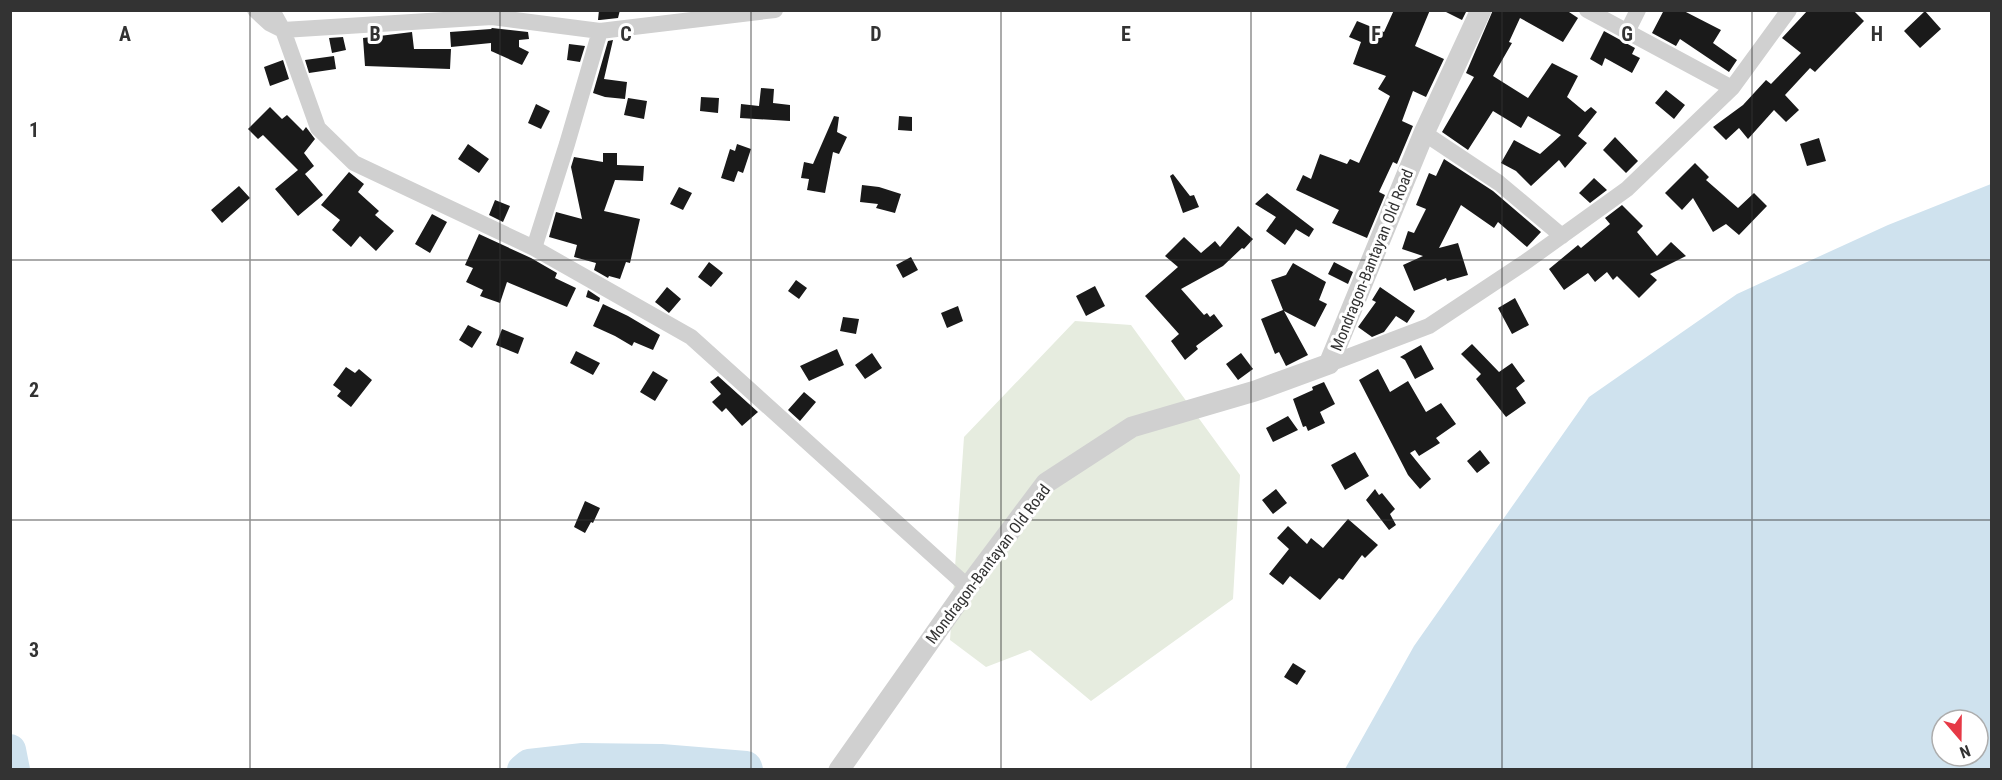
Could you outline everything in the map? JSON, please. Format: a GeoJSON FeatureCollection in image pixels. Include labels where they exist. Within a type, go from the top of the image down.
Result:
{"type":"FeatureCollection","features":[{"type":"Feature","properties":{"kind":"street"},"geometry":{"type":"LineString","coordinates":[[255,10],[269,22],[284,30],[492,17],[600,31],[775,10]]}},
{"type":"Feature","properties":{"kind":"street"},"geometry":{"type":"LineString","coordinates":[[272,10],[284,30],[318,128],[354,163],[534,248],[691,337],[968,587]]}},
{"type":"Feature","properties":{"kind":"street","name":"Mondragon-Bantayan Old Road"},"geometry":{"type":"LineString","coordinates":[[839,770],[968,587],[1046,483],[1132,427],[1255,391],[1329,364],[1424,133],[1481,10]]}},
{"type":"Feature","properties":{"kind":"street"},"geometry":{"type":"LineString","coordinates":[[1587,10],[1732,88]]}},
{"type":"Feature","properties":{"kind":"street"},"geometry":{"type":"LineString","coordinates":[[1627,32],[1638,10]]}},
{"type":"Feature","properties":{"kind":"street"},"geometry":{"type":"LineString","coordinates":[[1329,364],[1429,326],[1627,189],[1732,88],[1789,10]]}},
{"type":"Feature","properties":{"kind":"street"},"geometry":{"type":"LineString","coordinates":[[534,248],[600,31]]}},
{"type":"Feature","properties":{"kind":"street"},"geometry":{"type":"LineString","coordinates":[[1424,133],[1499,183],[1562,236]]}},
{"type":"Feature","properties":{"kind":"shaded area"},"geometry":{"type":"Polygon","coordinates":[[[1075,321],[1131,325],[1240,475],[1233,599],[1091,701],[1030,650],[986,667],[950,640],[964,437],[1075,321]]]}},
{"type":"Feature","properties":{"kind":"water"},"geometry":{"type":"Polygon","coordinates":[[[1991,184],[1991,769],[1345,769],[1414,646],[1589,397],[1737,294],[1888,225],[1991,184]]]}},
{"type":"Feature","properties":{"kind":"building"},"geometry":{"type":"Polygon","coordinates":[[[599,10],[620,10],[618,18],[598,20],[599,10]]]}},
{"type":"Feature","properties":{"kind":"building"},"geometry":{"type":"Polygon","coordinates":[[[1394,10],[1430,10],[1415,46],[1444,59],[1426,97],[1413,91],[1402,121],[1413,126],[1397,164],[1393,162],[1379,192],[1385,195],[1367,238],[1332,223],[1339,210],[1296,190],[1303,175],[1311,179],[1320,154],[1347,164],[1350,159],[1359,163],[1390,96],[1378,89],[1386,76],[1353,64],[1361,42],[1349,37],[1357,21],[1384,32],[1394,10]]]}},
{"type":"Feature","properties":{"kind":"building"},"geometry":{"type":"Polygon","coordinates":[[[1442,10],[1467,10],[1462,20],[1442,10]]]}},
{"type":"Feature","properties":{"kind":"building"},"geometry":{"type":"Polygon","coordinates":[[[1493,10],[1566,10],[1578,18],[1563,42],[1520,18],[1509,42],[1512,43],[1493,76],[1528,98],[1552,63],[1578,76],[1567,97],[1585,112],[1591,107],[1597,112],[1578,136],[1587,143],[1565,168],[1559,160],[1531,186],[1516,171],[1501,163],[1514,140],[1540,154],[1561,135],[1528,116],[1521,128],[1493,111],[1468,150],[1442,132],[1474,77],[1466,73],[1493,10]]]}},
{"type":"Feature","properties":{"kind":"building"},"geometry":{"type":"Polygon","coordinates":[[[1664,10],[1682,10],[1721,30],[1713,43],[1737,60],[1729,72],[1680,39],[1676,46],[1652,33],[1664,10]]]}},
{"type":"Feature","properties":{"kind":"building"},"geometry":{"type":"Polygon","coordinates":[[[1808,10],[1853,10],[1864,21],[1815,72],[1810,68],[1785,95],[1799,110],[1786,122],[1774,110],[1748,139],[1739,128],[1726,140],[1713,127],[1743,105],[1766,80],[1771,84],[1801,53],[1782,38],[1808,10]]]}},
{"type":"Feature","properties":{"kind":"building"},"geometry":{"type":"Polygon","coordinates":[[[1925,11],[1941,29],[1920,48],[1904,31],[1925,11]]]}},
{"type":"Feature","properties":{"kind":"building"},"geometry":{"type":"Polygon","coordinates":[[[492,28],[528,32],[529,39],[519,40],[519,47],[529,52],[522,65],[491,51],[491,43],[451,47],[450,32],[492,28]]]}},
{"type":"Feature","properties":{"kind":"building"},"geometry":{"type":"Polygon","coordinates":[[[1604,31],[1635,48],[1632,54],[1640,58],[1632,73],[1605,58],[1602,66],[1590,59],[1604,31]]]}},
{"type":"Feature","properties":{"kind":"building"},"geometry":{"type":"Polygon","coordinates":[[[412,32],[414,49],[451,49],[450,69],[365,66],[363,38],[412,32]]]}},
{"type":"Feature","properties":{"kind":"building"},"geometry":{"type":"Polygon","coordinates":[[[343,37],[346,50],[332,53],[329,38],[343,37]]]}},
{"type":"Feature","properties":{"kind":"building"},"geometry":{"type":"Polygon","coordinates":[[[613,40],[604,79],[627,82],[625,99],[593,93],[608,41],[613,40]]]}},
{"type":"Feature","properties":{"kind":"building"},"geometry":{"type":"Polygon","coordinates":[[[569,44],[585,46],[580,62],[567,60],[569,44]]]}},
{"type":"Feature","properties":{"kind":"building"},"geometry":{"type":"Polygon","coordinates":[[[334,56],[336,69],[309,73],[305,60],[334,56]]]}},
{"type":"Feature","properties":{"kind":"building"},"geometry":{"type":"Polygon","coordinates":[[[283,60],[289,79],[270,86],[264,67],[283,60]]]}},
{"type":"Feature","properties":{"kind":"building"},"geometry":{"type":"Polygon","coordinates":[[[761,88],[774,89],[773,103],[790,105],[790,121],[740,118],[741,104],[759,106],[761,88]]]}},
{"type":"Feature","properties":{"kind":"building"},"geometry":{"type":"Polygon","coordinates":[[[1666,90],[1685,105],[1674,119],[1655,103],[1666,90]]]}},
{"type":"Feature","properties":{"kind":"building"},"geometry":{"type":"Polygon","coordinates":[[[701,97],[719,98],[718,113],[700,111],[701,97]]]}},
{"type":"Feature","properties":{"kind":"building"},"geometry":{"type":"Polygon","coordinates":[[[628,98],[647,101],[644,119],[624,115],[628,98]]]}},
{"type":"Feature","properties":{"kind":"building"},"geometry":{"type":"Polygon","coordinates":[[[536,104],[550,111],[541,129],[528,123],[536,104]]]}},
{"type":"Feature","properties":{"kind":"building"},"geometry":{"type":"Polygon","coordinates":[[[270,107],[282,119],[287,115],[303,131],[306,127],[315,139],[304,153],[314,166],[305,174],[323,195],[298,216],[275,189],[298,170],[263,135],[258,139],[248,129],[270,107]]]}},
{"type":"Feature","properties":{"kind":"building"},"geometry":{"type":"Polygon","coordinates":[[[834,116],[839,117],[837,132],[847,137],[839,154],[833,152],[825,193],[807,190],[809,179],[801,178],[804,162],[813,164],[834,116]]]}},
{"type":"Feature","properties":{"kind":"building"},"geometry":{"type":"Polygon","coordinates":[[[899,116],[912,117],[912,131],[898,130],[899,116]]]}},
{"type":"Feature","properties":{"kind":"building"},"geometry":{"type":"Polygon","coordinates":[[[1615,137],[1638,161],[1626,173],[1603,150],[1615,137]]]}},
{"type":"Feature","properties":{"kind":"building"},"geometry":{"type":"Polygon","coordinates":[[[1819,138],[1826,161],[1807,166],[1800,144],[1819,138]]]}},
{"type":"Feature","properties":{"kind":"building"},"geometry":{"type":"Polygon","coordinates":[[[468,144],[489,159],[479,173],[458,159],[468,144]]]}},
{"type":"Feature","properties":{"kind":"building"},"geometry":{"type":"Polygon","coordinates":[[[737,144],[751,149],[743,173],[738,171],[734,182],[721,178],[730,149],[735,151],[737,144]]]}},
{"type":"Feature","properties":{"kind":"building"},"geometry":{"type":"Polygon","coordinates":[[[603,153],[617,153],[617,165],[644,166],[643,181],[615,180],[604,211],[640,219],[630,263],[626,262],[620,279],[609,276],[608,278],[594,270],[596,263],[574,257],[577,245],[549,237],[556,212],[582,219],[571,167],[574,157],[603,162],[603,153]]]}},
{"type":"Feature","properties":{"kind":"building"},"geometry":{"type":"Polygon","coordinates":[[[1444,159],[1493,191],[1541,232],[1527,247],[1498,222],[1494,228],[1461,205],[1439,248],[1458,243],[1468,275],[1447,281],[1446,278],[1414,291],[1403,265],[1423,256],[1402,249],[1408,231],[1414,233],[1426,209],[1416,205],[1429,173],[1436,176],[1444,159]]]}},
{"type":"Feature","properties":{"kind":"building"},"geometry":{"type":"Polygon","coordinates":[[[1695,163],[1709,177],[1706,180],[1738,208],[1754,193],[1767,206],[1739,235],[1726,224],[1713,232],[1693,198],[1682,210],[1665,193],[1695,163]]]}},
{"type":"Feature","properties":{"kind":"building"},"geometry":{"type":"Polygon","coordinates":[[[349,172],[364,184],[358,192],[379,211],[375,215],[394,231],[376,251],[360,236],[351,247],[332,230],[340,220],[321,205],[349,172]]]}},
{"type":"Feature","properties":{"kind":"building"},"geometry":{"type":"Polygon","coordinates":[[[1173,174],[1190,196],[1194,195],[1199,207],[1183,213],[1170,176],[1173,174]]]}},
{"type":"Feature","properties":{"kind":"building"},"geometry":{"type":"Polygon","coordinates":[[[1594,178],[1607,190],[1590,203],[1579,193],[1594,178]]]}},
{"type":"Feature","properties":{"kind":"building"},"geometry":{"type":"Polygon","coordinates":[[[862,185],[879,187],[901,194],[895,213],[876,208],[878,204],[860,202],[862,185]]]}},
{"type":"Feature","properties":{"kind":"building"},"geometry":{"type":"Polygon","coordinates":[[[239,186],[250,198],[222,223],[211,210],[239,186]]]}},
{"type":"Feature","properties":{"kind":"building"},"geometry":{"type":"Polygon","coordinates":[[[679,187],[692,193],[683,210],[670,204],[679,187]]]}},
{"type":"Feature","properties":{"kind":"building"},"geometry":{"type":"Polygon","coordinates":[[[1267,193],[1314,229],[1309,237],[1296,229],[1285,245],[1266,231],[1276,217],[1255,204],[1267,193]]]}},
{"type":"Feature","properties":{"kind":"building"},"geometry":{"type":"Polygon","coordinates":[[[495,200],[510,206],[503,222],[489,215],[495,200]]]}},
{"type":"Feature","properties":{"kind":"building"},"geometry":{"type":"Polygon","coordinates":[[[1622,205],[1643,226],[1637,232],[1657,256],[1671,242],[1686,256],[1650,274],[1657,280],[1639,298],[1617,276],[1613,280],[1607,272],[1595,282],[1588,273],[1564,290],[1549,269],[1578,245],[1581,248],[1610,224],[1605,218],[1622,205]]]}},
{"type":"Feature","properties":{"kind":"building"},"geometry":{"type":"Polygon","coordinates":[[[432,214],[447,222],[430,253],[415,244],[432,214]]]}},
{"type":"Feature","properties":{"kind":"building"},"geometry":{"type":"Polygon","coordinates":[[[1238,226],[1253,239],[1244,249],[1242,248],[1223,266],[1181,289],[1204,315],[1207,313],[1210,317],[1214,314],[1223,326],[1196,346],[1198,349],[1185,360],[1171,341],[1179,334],[1145,296],[1178,267],[1165,256],[1184,237],[1201,253],[1215,241],[1220,247],[1238,226]]]}},
{"type":"Feature","properties":{"kind":"building"},"geometry":{"type":"Polygon","coordinates":[[[479,234],[531,258],[557,273],[555,278],[576,288],[567,307],[507,282],[500,303],[480,296],[483,290],[466,282],[473,268],[465,265],[479,234]]]}},
{"type":"Feature","properties":{"kind":"building"},"geometry":{"type":"Polygon","coordinates":[[[911,257],[918,270],[903,278],[896,265],[911,257]]]}},
{"type":"Feature","properties":{"kind":"building"},"geometry":{"type":"Polygon","coordinates":[[[709,262],[723,273],[711,287],[698,277],[709,262]]]}},
{"type":"Feature","properties":{"kind":"building"},"geometry":{"type":"Polygon","coordinates":[[[1334,262],[1353,272],[1348,284],[1328,274],[1334,262]]]}},
{"type":"Feature","properties":{"kind":"building"},"geometry":{"type":"Polygon","coordinates":[[[1293,263],[1326,282],[1319,300],[1327,304],[1315,327],[1284,311],[1308,355],[1286,366],[1279,352],[1275,354],[1261,319],[1283,310],[1271,280],[1286,275],[1293,263]]]}},
{"type":"Feature","properties":{"kind":"building"},"geometry":{"type":"Polygon","coordinates":[[[796,280],[807,288],[799,299],[788,291],[796,280]]]}},
{"type":"Feature","properties":{"kind":"building"},"geometry":{"type":"Polygon","coordinates":[[[1095,286],[1105,306],[1086,316],[1076,296],[1095,286]]]}},
{"type":"Feature","properties":{"kind":"building"},"geometry":{"type":"Polygon","coordinates":[[[667,287],[681,299],[669,313],[655,302],[667,287]]]}},
{"type":"Feature","properties":{"kind":"building"},"geometry":{"type":"Polygon","coordinates":[[[1380,287],[1415,311],[1407,323],[1396,316],[1384,332],[1372,337],[1358,327],[1376,302],[1372,300],[1380,287]]]}},
{"type":"Feature","properties":{"kind":"building"},"geometry":{"type":"Polygon","coordinates":[[[588,290],[600,298],[599,302],[586,297],[588,290]]]}},
{"type":"Feature","properties":{"kind":"building"},"geometry":{"type":"Polygon","coordinates":[[[1515,298],[1529,325],[1512,334],[1498,308],[1515,298]]]}},
{"type":"Feature","properties":{"kind":"building"},"geometry":{"type":"Polygon","coordinates":[[[603,304],[660,335],[653,350],[634,342],[632,346],[593,326],[603,304]]]}},
{"type":"Feature","properties":{"kind":"building"},"geometry":{"type":"Polygon","coordinates":[[[958,306],[963,321],[947,328],[941,313],[958,306]]]}},
{"type":"Feature","properties":{"kind":"building"},"geometry":{"type":"Polygon","coordinates":[[[843,317],[859,319],[856,334],[840,331],[843,317]]]}},
{"type":"Feature","properties":{"kind":"building"},"geometry":{"type":"Polygon","coordinates":[[[468,325],[482,332],[472,348],[459,340],[468,325]]]}},
{"type":"Feature","properties":{"kind":"building"},"geometry":{"type":"Polygon","coordinates":[[[502,329],[524,338],[518,354],[496,345],[502,329]]]}},
{"type":"Feature","properties":{"kind":"building"},"geometry":{"type":"Polygon","coordinates":[[[1472,344],[1499,372],[1512,363],[1525,381],[1516,388],[1526,403],[1506,417],[1476,379],[1481,374],[1461,354],[1472,344]]]}},
{"type":"Feature","properties":{"kind":"building"},"geometry":{"type":"Polygon","coordinates":[[[1421,345],[1434,369],[1415,379],[1405,360],[1400,357],[1421,345]]]}},
{"type":"Feature","properties":{"kind":"building"},"geometry":{"type":"Polygon","coordinates":[[[837,349],[844,365],[809,381],[800,366],[837,349]]]}},
{"type":"Feature","properties":{"kind":"building"},"geometry":{"type":"Polygon","coordinates":[[[576,351],[600,363],[593,375],[570,363],[576,351]]]}},
{"type":"Feature","properties":{"kind":"building"},"geometry":{"type":"Polygon","coordinates":[[[872,353],[882,368],[865,379],[855,365],[872,353]]]}},
{"type":"Feature","properties":{"kind":"building"},"geometry":{"type":"Polygon","coordinates":[[[1241,353],[1253,369],[1238,380],[1226,364],[1241,353]]]}},
{"type":"Feature","properties":{"kind":"building"},"geometry":{"type":"Polygon","coordinates":[[[346,367],[355,373],[359,369],[372,380],[351,407],[337,396],[341,391],[333,385],[346,367]]]}},
{"type":"Feature","properties":{"kind":"building"},"geometry":{"type":"Polygon","coordinates":[[[1378,369],[1390,392],[1408,381],[1426,412],[1441,403],[1456,424],[1436,438],[1440,443],[1419,456],[1415,450],[1410,453],[1431,479],[1420,489],[1408,475],[1359,380],[1378,369]]]}},
{"type":"Feature","properties":{"kind":"building"},"geometry":{"type":"Polygon","coordinates":[[[653,371],[668,380],[655,401],[640,392],[653,371]]]}},
{"type":"Feature","properties":{"kind":"building"},"geometry":{"type":"Polygon","coordinates":[[[718,376],[758,412],[742,426],[726,408],[722,412],[712,402],[721,394],[710,382],[718,376]]]}},
{"type":"Feature","properties":{"kind":"building"},"geometry":{"type":"Polygon","coordinates":[[[1324,382],[1335,404],[1320,412],[1325,423],[1308,431],[1306,426],[1303,427],[1293,399],[1324,382]]]}},
{"type":"Feature","properties":{"kind":"building"},"geometry":{"type":"Polygon","coordinates":[[[804,392],[816,402],[800,421],[788,410],[804,392]]]}},
{"type":"Feature","properties":{"kind":"building"},"geometry":{"type":"Polygon","coordinates":[[[1288,416],[1298,430],[1273,442],[1266,428],[1288,416]]]}},
{"type":"Feature","properties":{"kind":"building"},"geometry":{"type":"Polygon","coordinates":[[[1480,450],[1490,463],[1477,473],[1467,461],[1480,450]]]}},
{"type":"Feature","properties":{"kind":"building"},"geometry":{"type":"Polygon","coordinates":[[[1355,452],[1369,476],[1345,490],[1331,465],[1355,452]]]}},
{"type":"Feature","properties":{"kind":"building"},"geometry":{"type":"Polygon","coordinates":[[[1276,489],[1287,503],[1273,514],[1262,500],[1276,489]]]}},
{"type":"Feature","properties":{"kind":"building"},"geometry":{"type":"Polygon","coordinates":[[[1375,489],[1379,495],[1382,493],[1395,509],[1390,514],[1396,525],[1389,530],[1366,500],[1375,489]]]}},
{"type":"Feature","properties":{"kind":"building"},"geometry":{"type":"Polygon","coordinates":[[[585,501],[600,508],[585,533],[574,527],[585,501]]]}},
{"type":"Feature","properties":{"kind":"building"},"geometry":{"type":"Polygon","coordinates":[[[1348,519],[1378,545],[1365,558],[1362,555],[1343,580],[1339,578],[1320,600],[1290,576],[1283,585],[1269,574],[1289,549],[1277,538],[1288,526],[1307,544],[1311,538],[1323,548],[1348,519]]]}},
{"type":"Feature","properties":{"kind":"building"},"geometry":{"type":"Polygon","coordinates":[[[1293,663],[1306,671],[1297,685],[1284,677],[1293,663]]]}},
{"type":"Feature","properties":{"kind":"waterway"},"geometry":{"type":"LineString","coordinates":[[10,750],[14,770]]}},
{"type":"Feature","properties":{"kind":"waterway"},"geometry":{"type":"LineString","coordinates":[[523,770],[529,765],[583,759],[661,760],[746,767],[747,770]]}}]}
